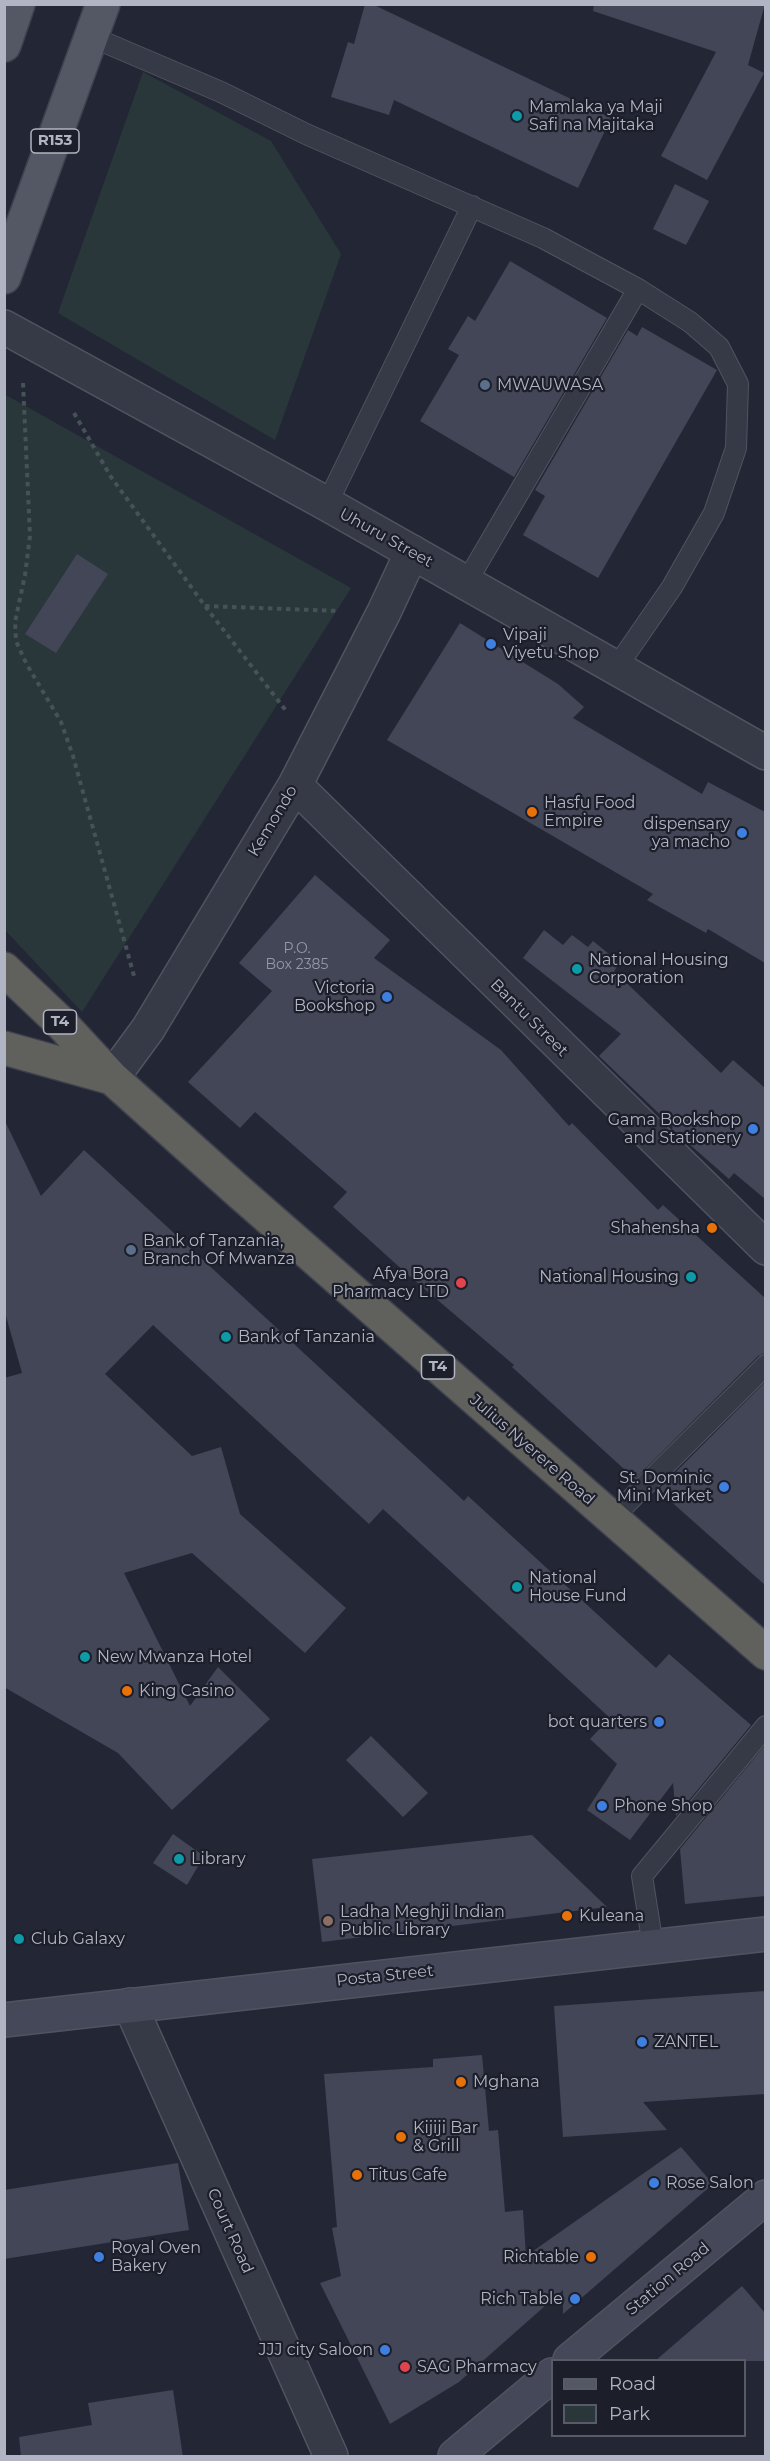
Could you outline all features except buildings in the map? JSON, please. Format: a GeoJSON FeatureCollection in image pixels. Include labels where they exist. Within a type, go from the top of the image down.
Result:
{"type":"FeatureCollection","features":[{"type":"Feature","properties":{"kind":"highway","name":"Julius Nyerere Road"},"geometry":{"type":"LineString","coordinates":[[4,969],[59,1021],[112,1078],[765,1653]]}},
{"type":"Feature","properties":{"kind":"highway","name":"Julius Nyerere Road"},"geometry":{"type":"LineString","coordinates":[[4,1048],[112,1078]]}},
{"type":"Feature","properties":{"kind":"main road"},"geometry":{"type":"LineString","coordinates":[[4,45],[18,4]]}},
{"type":"Feature","properties":{"kind":"main road","name":"R153"},"geometry":{"type":"LineString","coordinates":[[4,277],[103,4]]}},
{"type":"Feature","properties":{"kind":"main road","name":"Posta Street"},"geometry":{"type":"LineString","coordinates":[[4,2020],[765,1934]]}},
{"type":"Feature","properties":{"kind":"main road","name":"Station Road"},"geometry":{"type":"LineString","coordinates":[[572,2359],[765,2197]]}},
{"type":"Feature","properties":{"kind":"main road"},"geometry":{"type":"LineString","coordinates":[[455,2457],[551,2376]]}},
{"type":"Feature","properties":{"kind":"street","name":"Uhuru Street"},"geometry":{"type":"LineString","coordinates":[[12,331],[327,504],[765,753]]}},
{"type":"Feature","properties":{"kind":"street","name":"Kemondo"},"geometry":{"type":"LineString","coordinates":[[112,1078],[148,1029],[295,785],[384,612],[412,552]]}},
{"type":"Feature","properties":{"kind":"street","name":"Bantu Street"},"geometry":{"type":"LineString","coordinates":[[295,785],[765,1248]]}},
{"type":"Feature","properties":{"kind":"street","name":"Court Road"},"geometry":{"type":"LineString","coordinates":[[130,2005],[331,2457]]}},
{"type":"Feature","properties":{"kind":"lane"},"geometry":{"type":"LineString","coordinates":[[92,38],[220,92],[306,134],[543,238],[638,289],[690,322],[719,346],[738,384],[736,448],[714,513],[672,587],[616,668]]}},
{"type":"Feature","properties":{"kind":"lane"},"geometry":{"type":"LineString","coordinates":[[327,504],[472,206]]}},
{"type":"Feature","properties":{"kind":"lane"},"geometry":{"type":"LineString","coordinates":[[466,583],[638,289]]}},
{"type":"Feature","properties":{"kind":"lane"},"geometry":{"type":"LineString","coordinates":[[611,1519],[765,1365]]}},
{"type":"Feature","properties":{"kind":"lane"},"geometry":{"type":"LineString","coordinates":[[653,1946],[642,1876],[765,1726]]}},
{"type":"Feature","properties":{"kind":"path"},"geometry":{"type":"LineString","coordinates":[[12,331],[30,536],[26,575],[15,622],[16,641],[26,663],[61,722],[73,756],[148,1029]]}},
{"type":"Feature","properties":{"kind":"path"},"geometry":{"type":"LineString","coordinates":[[53,354],[75,416],[111,477],[205,606],[315,748]]}},
{"type":"Feature","properties":{"kind":"path"},"geometry":{"type":"LineString","coordinates":[[205,606],[384,612]]}},
{"type":"Feature","properties":{"kind":"green space"},"geometry":{"type":"Polygon","coordinates":[[[143,72],[271,141],[341,254],[275,440],[58,313],[143,72]]]}},
{"type":"Feature","properties":{"kind":"green space"},"geometry":{"type":"Polygon","coordinates":[[[4,394],[351,588],[82,1012],[5,930],[4,394]]]}},
{"type":"Feature","properties":{"kind":"place","name":"Mamlaka ya Maji Safi na Majitaka"},"geometry":{"type":"Point","coordinates":[517,116]}},
{"type":"Feature","properties":{"kind":"place","name":"MWAUWASA"},"geometry":{"type":"Point","coordinates":[485,385]}},
{"type":"Feature","properties":{"kind":"place","name":"Vipaji Viyetu Shop"},"geometry":{"type":"Point","coordinates":[491,644]}},
{"type":"Feature","properties":{"kind":"place","name":"Hasfu Food Empire"},"geometry":{"type":"Point","coordinates":[532,812]}},
{"type":"Feature","properties":{"kind":"place","name":"dispensary ya macho"},"geometry":{"type":"Point","coordinates":[742,833]}},
{"type":"Feature","properties":{"kind":"place","name":"National Housing Corporation"},"geometry":{"type":"Point","coordinates":[577,969]}},
{"type":"Feature","properties":{"kind":"place","name":"Victoria Bookshop"},"geometry":{"type":"Point","coordinates":[387,997]}},
{"type":"Feature","properties":{"kind":"place","name":"Gama Bookshop and Stationery"},"geometry":{"type":"Point","coordinates":[753,1129]}},
{"type":"Feature","properties":{"kind":"place","name":"Shahensha"},"geometry":{"type":"Point","coordinates":[712,1228]}},
{"type":"Feature","properties":{"kind":"place","name":"Bank of Tanzania, Branch Of Mwanza"},"geometry":{"type":"Point","coordinates":[131,1250]}},
{"type":"Feature","properties":{"kind":"place","name":"National Housing"},"geometry":{"type":"Point","coordinates":[691,1277]}},
{"type":"Feature","properties":{"kind":"place","name":"Afya Bora Pharmacy LTD"},"geometry":{"type":"Point","coordinates":[461,1283]}},
{"type":"Feature","properties":{"kind":"place","name":"Bank of Tanzania"},"geometry":{"type":"Point","coordinates":[226,1337]}},
{"type":"Feature","properties":{"kind":"place","name":"St. Dominic Mini Market"},"geometry":{"type":"Point","coordinates":[724,1487]}},
{"type":"Feature","properties":{"kind":"place","name":"National House Fund"},"geometry":{"type":"Point","coordinates":[517,1587]}},
{"type":"Feature","properties":{"kind":"place","name":"New Mwanza Hotel"},"geometry":{"type":"Point","coordinates":[85,1657]}},
{"type":"Feature","properties":{"kind":"place","name":"King Casino"},"geometry":{"type":"Point","coordinates":[127,1691]}},
{"type":"Feature","properties":{"kind":"place","name":"bot quarters"},"geometry":{"type":"Point","coordinates":[659,1722]}},
{"type":"Feature","properties":{"kind":"place","name":"Phone Shop"},"geometry":{"type":"Point","coordinates":[602,1806]}},
{"type":"Feature","properties":{"kind":"place","name":"Library"},"geometry":{"type":"Point","coordinates":[179,1859]}},
{"type":"Feature","properties":{"kind":"place","name":"Kuleana"},"geometry":{"type":"Point","coordinates":[567,1916]}},
{"type":"Feature","properties":{"kind":"place","name":"Ladha Meghji Indian Public Library"},"geometry":{"type":"Point","coordinates":[328,1921]}},
{"type":"Feature","properties":{"kind":"place","name":"Club Galaxy"},"geometry":{"type":"Point","coordinates":[19,1939]}},
{"type":"Feature","properties":{"kind":"place","name":"ZANTEL"},"geometry":{"type":"Point","coordinates":[642,2042]}},
{"type":"Feature","properties":{"kind":"place","name":"Mghana"},"geometry":{"type":"Point","coordinates":[461,2082]}},
{"type":"Feature","properties":{"kind":"place","name":"Kijiji Bar & Grill"},"geometry":{"type":"Point","coordinates":[401,2137]}},
{"type":"Feature","properties":{"kind":"place","name":"Titus Cafe"},"geometry":{"type":"Point","coordinates":[357,2175]}},
{"type":"Feature","properties":{"kind":"place","name":"Rose Salon"},"geometry":{"type":"Point","coordinates":[654,2183]}},
{"type":"Feature","properties":{"kind":"place","name":"Royal Oven Bakery"},"geometry":{"type":"Point","coordinates":[99,2257]}},
{"type":"Feature","properties":{"kind":"place","name":"Richtable"},"geometry":{"type":"Point","coordinates":[591,2257]}},
{"type":"Feature","properties":{"kind":"place","name":"Rich Table"},"geometry":{"type":"Point","coordinates":[575,2299]}},
{"type":"Feature","properties":{"kind":"place","name":"JJJ city Saloon"},"geometry":{"type":"Point","coordinates":[385,2350]}},
{"type":"Feature","properties":{"kind":"place","name":"SAG Pharmacy"},"geometry":{"type":"Point","coordinates":[405,2367]}}]}
